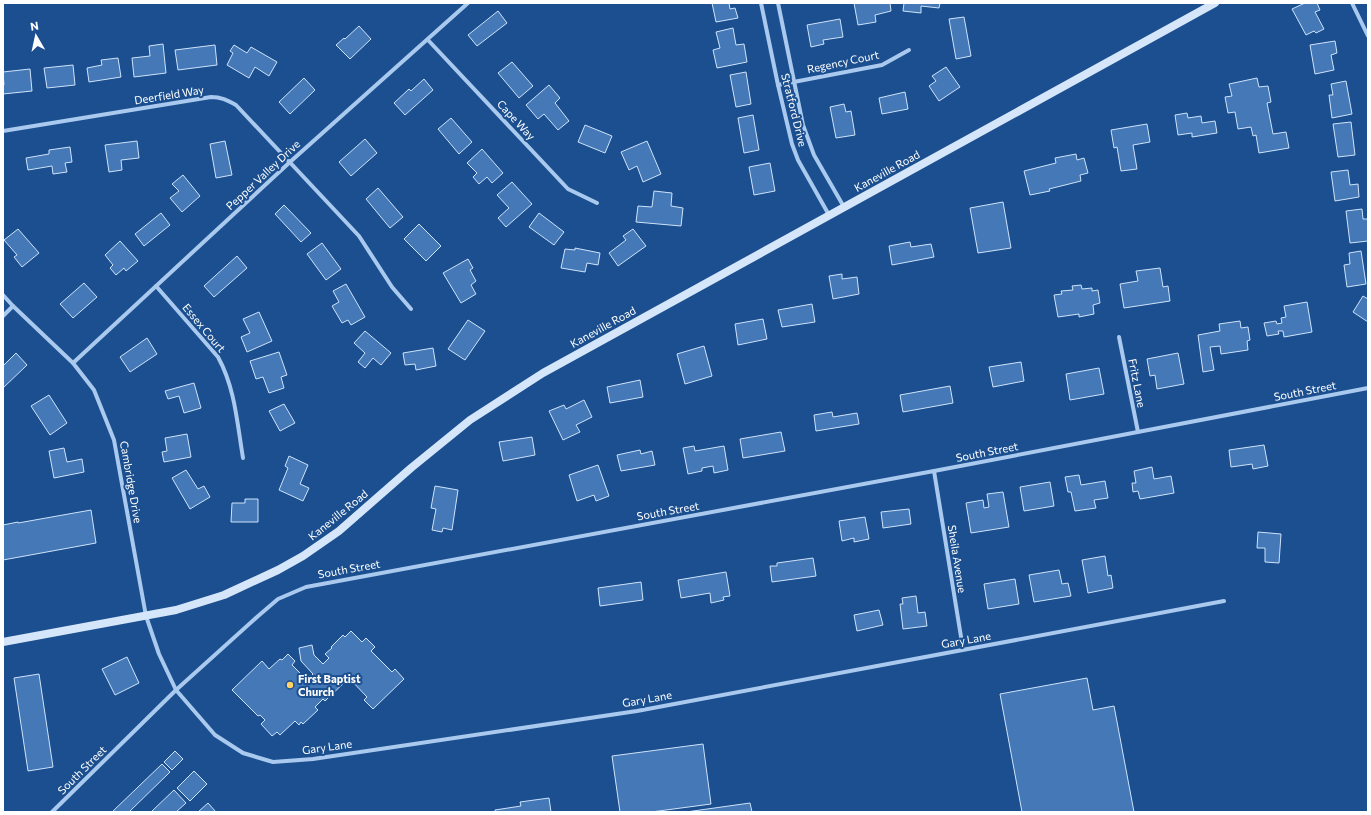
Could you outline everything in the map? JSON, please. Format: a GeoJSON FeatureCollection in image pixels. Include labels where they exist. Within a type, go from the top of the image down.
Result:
{"type":"FeatureCollection","features":[{"type":"Feature","properties":{"kind":"main road","name":"Kaneville Road"},"geometry":{"type":"LineString","coordinates":[[3,642],[176,610],[224,595],[252,583],[303,556],[339,531],[439,444],[470,420],[543,373],[1215,3]]}},
{"type":"Feature","properties":{"kind":"street","name":"Pepper Valley Drive"},"geometry":{"type":"LineString","coordinates":[[73,362],[290,162],[468,3]]}},
{"type":"Feature","properties":{"kind":"street","name":"Stratford Drive"},"geometry":{"type":"LineString","coordinates":[[761,3],[792,144],[798,160],[830,215]]}},
{"type":"Feature","properties":{"kind":"street","name":"Stratford Drive"},"geometry":{"type":"LineString","coordinates":[[778,3],[803,125],[814,155],[844,207]]}},
{"type":"Feature","properties":{"kind":"street"},"geometry":{"type":"LineString","coordinates":[[1352,3],[1368,36]]}},
{"type":"Feature","properties":{"kind":"street","name":"Cape Way"},"geometry":{"type":"LineString","coordinates":[[428,40],[568,189],[597,203]]}},
{"type":"Feature","properties":{"kind":"street","name":"Regency Court"},"geometry":{"type":"LineString","coordinates":[[778,85],[882,65],[909,50]]}},
{"type":"Feature","properties":{"kind":"street","name":"Deerfield Way"},"geometry":{"type":"LineString","coordinates":[[3,131],[218,97],[226,99],[236,105],[358,236],[392,287],[411,309]]}},
{"type":"Feature","properties":{"kind":"street","name":"Essex Court"},"geometry":{"type":"LineString","coordinates":[[156,286],[218,357],[225,369],[233,395],[243,458]]}},
{"type":"Feature","properties":{"kind":"street","name":"Cambridge Drive"},"geometry":{"type":"LineString","coordinates":[[3,295],[73,362],[94,390],[114,440],[146,616]]}},
{"type":"Feature","properties":{"kind":"street"},"geometry":{"type":"LineString","coordinates":[[3,316],[13,306]]}},
{"type":"Feature","properties":{"kind":"street","name":"Fritz Lane"},"geometry":{"type":"LineString","coordinates":[[1119,337],[1138,432]]}},
{"type":"Feature","properties":{"kind":"street","name":"South Street"},"geometry":{"type":"LineString","coordinates":[[52,812],[176,690],[278,599],[306,586],[934,471],[1368,388]]}},
{"type":"Feature","properties":{"kind":"street","name":"Sheila Avenue"},"geometry":{"type":"LineString","coordinates":[[934,471],[963,649]]}},
{"type":"Feature","properties":{"kind":"street","name":"Gary Lane"},"geometry":{"type":"LineString","coordinates":[[146,616],[159,654],[176,690],[215,735],[243,753],[273,762],[313,759],[637,711],[1224,601]]}},
{"type":"Feature","properties":{"kind":"building"},"geometry":{"type":"Polygon","coordinates":[[[712,3],[729,3],[730,9],[735,8],[738,18],[716,22],[712,3]]]}},
{"type":"Feature","properties":{"kind":"building"},"geometry":{"type":"Polygon","coordinates":[[[854,3],[890,3],[891,11],[875,15],[876,22],[858,25],[854,3]]]}},
{"type":"Feature","properties":{"kind":"building"},"geometry":{"type":"Polygon","coordinates":[[[904,3],[940,3],[939,8],[921,6],[921,13],[903,11],[904,3]]]}},
{"type":"Feature","properties":{"kind":"building"},"geometry":{"type":"Polygon","coordinates":[[[1305,3],[1317,3],[1320,10],[1315,12],[1324,29],[1316,33],[1314,31],[1306,35],[1292,9],[1305,3]]]}},
{"type":"Feature","properties":{"kind":"building"},"geometry":{"type":"Polygon","coordinates":[[[498,11],[507,23],[477,46],[468,35],[498,11]]]}},
{"type":"Feature","properties":{"kind":"building"},"geometry":{"type":"Polygon","coordinates":[[[964,17],[971,56],[956,59],[949,19],[964,17]]]}},
{"type":"Feature","properties":{"kind":"building"},"geometry":{"type":"Polygon","coordinates":[[[840,19],[843,37],[823,40],[824,44],[811,47],[807,25],[840,19]]]}},
{"type":"Feature","properties":{"kind":"building"},"geometry":{"type":"Polygon","coordinates":[[[359,26],[371,39],[350,59],[336,45],[359,26]]]}},
{"type":"Feature","properties":{"kind":"building"},"geometry":{"type":"Polygon","coordinates":[[[733,28],[736,45],[744,44],[747,62],[717,68],[713,50],[720,48],[716,32],[733,28]]]}},
{"type":"Feature","properties":{"kind":"building"},"geometry":{"type":"Polygon","coordinates":[[[1335,41],[1337,53],[1331,55],[1334,70],[1315,74],[1310,45],[1335,41]]]}},
{"type":"Feature","properties":{"kind":"building"},"geometry":{"type":"Polygon","coordinates":[[[163,44],[166,73],[134,77],[132,58],[150,56],[149,46],[163,44]]]}},
{"type":"Feature","properties":{"kind":"building"},"geometry":{"type":"Polygon","coordinates":[[[215,45],[217,65],[178,70],[175,50],[215,45]]]}},
{"type":"Feature","properties":{"kind":"building"},"geometry":{"type":"Polygon","coordinates":[[[234,45],[247,53],[251,47],[277,62],[269,76],[255,67],[249,78],[227,65],[233,53],[230,51],[234,45]]]}},
{"type":"Feature","properties":{"kind":"building"},"geometry":{"type":"Polygon","coordinates":[[[118,58],[121,77],[89,82],[87,68],[102,65],[101,60],[118,58]]]}},
{"type":"Feature","properties":{"kind":"building"},"geometry":{"type":"Polygon","coordinates":[[[512,62],[533,86],[519,98],[498,73],[512,62]]]}},
{"type":"Feature","properties":{"kind":"building"},"geometry":{"type":"Polygon","coordinates":[[[73,65],[75,85],[47,88],[44,68],[73,65]]]}},
{"type":"Feature","properties":{"kind":"building"},"geometry":{"type":"Polygon","coordinates":[[[946,67],[960,87],[939,101],[929,86],[936,81],[932,76],[946,67]]]}},
{"type":"Feature","properties":{"kind":"building"},"geometry":{"type":"Polygon","coordinates":[[[30,69],[32,91],[3,94],[3,72],[30,69]]]}},
{"type":"Feature","properties":{"kind":"building"},"geometry":{"type":"Polygon","coordinates":[[[746,72],[751,104],[736,107],[730,75],[746,72]]]}},
{"type":"Feature","properties":{"kind":"building"},"geometry":{"type":"Polygon","coordinates":[[[304,78],[315,90],[290,114],[279,102],[304,78]]]}},
{"type":"Feature","properties":{"kind":"building"},"geometry":{"type":"Polygon","coordinates":[[[1257,78],[1259,87],[1268,86],[1271,102],[1267,103],[1273,134],[1286,132],[1289,148],[1259,153],[1256,135],[1253,136],[1251,127],[1238,129],[1235,112],[1228,113],[1225,97],[1232,96],[1229,84],[1257,78]]]}},
{"type":"Feature","properties":{"kind":"building"},"geometry":{"type":"Polygon","coordinates":[[[424,79],[433,90],[405,115],[394,103],[409,89],[411,91],[424,79]]]}},
{"type":"Feature","properties":{"kind":"building"},"geometry":{"type":"Polygon","coordinates":[[[1346,81],[1352,114],[1332,118],[1329,95],[1333,95],[1331,84],[1346,81]]]}},
{"type":"Feature","properties":{"kind":"building"},"geometry":{"type":"Polygon","coordinates":[[[549,85],[560,98],[555,103],[569,121],[558,130],[544,114],[538,119],[526,105],[549,85]]]}},
{"type":"Feature","properties":{"kind":"building"},"geometry":{"type":"Polygon","coordinates":[[[905,92],[908,109],[882,114],[879,98],[905,92]]]}},
{"type":"Feature","properties":{"kind":"building"},"geometry":{"type":"Polygon","coordinates":[[[844,104],[846,112],[851,111],[855,135],[836,138],[830,107],[844,104]]]}},
{"type":"Feature","properties":{"kind":"building"},"geometry":{"type":"Polygon","coordinates":[[[1187,113],[1188,118],[1201,116],[1202,123],[1215,121],[1217,133],[1192,137],[1192,133],[1178,135],[1175,115],[1187,113]]]}},
{"type":"Feature","properties":{"kind":"building"},"geometry":{"type":"Polygon","coordinates":[[[753,115],[759,150],[744,153],[738,118],[753,115]]]}},
{"type":"Feature","properties":{"kind":"building"},"geometry":{"type":"Polygon","coordinates":[[[451,118],[472,142],[459,154],[438,129],[451,118]]]}},
{"type":"Feature","properties":{"kind":"building"},"geometry":{"type":"Polygon","coordinates":[[[1351,122],[1355,155],[1338,157],[1333,124],[1351,122]]]}},
{"type":"Feature","properties":{"kind":"building"},"geometry":{"type":"Polygon","coordinates":[[[1147,124],[1150,142],[1133,145],[1137,169],[1121,171],[1117,147],[1114,148],[1111,130],[1147,124]]]}},
{"type":"Feature","properties":{"kind":"building"},"geometry":{"type":"Polygon","coordinates":[[[585,125],[612,136],[605,153],[578,142],[585,125]]]}},
{"type":"Feature","properties":{"kind":"building"},"geometry":{"type":"Polygon","coordinates":[[[365,139],[377,153],[351,176],[339,162],[365,139]]]}},
{"type":"Feature","properties":{"kind":"building"},"geometry":{"type":"Polygon","coordinates":[[[137,141],[139,158],[121,160],[122,170],[109,172],[105,145],[137,141]]]}},
{"type":"Feature","properties":{"kind":"building"},"geometry":{"type":"Polygon","coordinates":[[[225,141],[232,175],[216,178],[210,144],[225,141]]]}},
{"type":"Feature","properties":{"kind":"building"},"geometry":{"type":"Polygon","coordinates":[[[647,141],[661,174],[643,182],[637,166],[629,170],[621,152],[647,141]]]}},
{"type":"Feature","properties":{"kind":"building"},"geometry":{"type":"Polygon","coordinates":[[[70,147],[72,162],[65,163],[67,172],[53,174],[52,166],[28,170],[26,158],[49,154],[49,150],[70,147]]]}},
{"type":"Feature","properties":{"kind":"building"},"geometry":{"type":"Polygon","coordinates":[[[482,149],[503,173],[492,183],[487,177],[479,184],[473,177],[477,173],[467,163],[482,149]]]}},
{"type":"Feature","properties":{"kind":"building"},"geometry":{"type":"Polygon","coordinates":[[[1076,154],[1077,160],[1084,158],[1088,173],[1080,175],[1081,181],[1049,189],[1050,191],[1030,195],[1024,171],[1056,163],[1055,158],[1076,154]]]}},
{"type":"Feature","properties":{"kind":"building"},"geometry":{"type":"Polygon","coordinates":[[[770,163],[775,191],[754,195],[749,167],[770,163]]]}},
{"type":"Feature","properties":{"kind":"building"},"geometry":{"type":"Polygon","coordinates":[[[1348,170],[1350,185],[1358,184],[1359,197],[1335,201],[1331,172],[1348,170]]]}},
{"type":"Feature","properties":{"kind":"building"},"geometry":{"type":"Polygon","coordinates":[[[183,175],[200,196],[182,212],[170,198],[179,191],[172,184],[183,175]]]}},
{"type":"Feature","properties":{"kind":"building"},"geometry":{"type":"Polygon","coordinates":[[[512,182],[532,204],[506,227],[498,218],[509,208],[497,195],[512,182]]]}},
{"type":"Feature","properties":{"kind":"building"},"geometry":{"type":"Polygon","coordinates":[[[378,188],[403,217],[390,228],[366,199],[378,188]]]}},
{"type":"Feature","properties":{"kind":"building"},"geometry":{"type":"Polygon","coordinates":[[[654,191],[672,193],[671,206],[683,208],[681,226],[636,222],[638,206],[652,207],[654,191]]]}},
{"type":"Feature","properties":{"kind":"building"},"geometry":{"type":"Polygon","coordinates":[[[1003,202],[1011,248],[978,253],[970,208],[1003,202]]]}},
{"type":"Feature","properties":{"kind":"building"},"geometry":{"type":"Polygon","coordinates":[[[284,205],[311,233],[301,242],[275,214],[284,205]]]}},
{"type":"Feature","properties":{"kind":"building"},"geometry":{"type":"Polygon","coordinates":[[[1362,209],[1363,219],[1368,219],[1368,241],[1350,243],[1346,211],[1362,209]]]}},
{"type":"Feature","properties":{"kind":"building"},"geometry":{"type":"Polygon","coordinates":[[[161,213],[170,225],[144,246],[135,234],[161,213]]]}},
{"type":"Feature","properties":{"kind":"building"},"geometry":{"type":"Polygon","coordinates":[[[539,213],[564,232],[554,245],[529,227],[539,213]]]}},
{"type":"Feature","properties":{"kind":"building"},"geometry":{"type":"Polygon","coordinates":[[[419,224],[441,246],[426,261],[404,239],[419,224]]]}},
{"type":"Feature","properties":{"kind":"building"},"geometry":{"type":"Polygon","coordinates":[[[18,229],[39,253],[22,267],[14,257],[17,255],[4,240],[18,229]]]}},
{"type":"Feature","properties":{"kind":"building"},"geometry":{"type":"Polygon","coordinates":[[[633,229],[646,246],[618,266],[609,253],[626,240],[623,236],[633,229]]]}},
{"type":"Feature","properties":{"kind":"building"},"geometry":{"type":"Polygon","coordinates":[[[120,241],[138,261],[126,271],[124,268],[116,275],[110,268],[113,265],[105,255],[120,241]]]}},
{"type":"Feature","properties":{"kind":"building"},"geometry":{"type":"Polygon","coordinates":[[[910,242],[911,247],[931,244],[934,257],[892,265],[889,246],[910,242]]]}},
{"type":"Feature","properties":{"kind":"building"},"geometry":{"type":"Polygon","coordinates":[[[322,243],[341,269],[326,280],[307,254],[322,243]]]}},
{"type":"Feature","properties":{"kind":"building"},"geometry":{"type":"Polygon","coordinates":[[[575,248],[600,253],[598,265],[587,263],[585,272],[561,268],[565,249],[575,250],[575,248]]]}},
{"type":"Feature","properties":{"kind":"building"},"geometry":{"type":"Polygon","coordinates":[[[1361,251],[1366,284],[1347,287],[1344,265],[1350,264],[1349,253],[1361,251]]]}},
{"type":"Feature","properties":{"kind":"building"},"geometry":{"type":"Polygon","coordinates":[[[237,256],[247,268],[214,297],[204,286],[237,256]]]}},
{"type":"Feature","properties":{"kind":"building"},"geometry":{"type":"Polygon","coordinates":[[[468,259],[473,268],[470,270],[476,281],[471,285],[476,294],[461,303],[443,273],[468,259]]]}},
{"type":"Feature","properties":{"kind":"building"},"geometry":{"type":"Polygon","coordinates":[[[1160,268],[1163,287],[1168,286],[1170,301],[1124,308],[1120,284],[1138,281],[1136,271],[1160,268]]]}},
{"type":"Feature","properties":{"kind":"building"},"geometry":{"type":"Polygon","coordinates":[[[842,274],[842,279],[857,277],[859,294],[833,299],[829,276],[842,274]]]}},
{"type":"Feature","properties":{"kind":"building"},"geometry":{"type":"Polygon","coordinates":[[[84,283],[97,297],[73,318],[60,304],[84,283]]]}},
{"type":"Feature","properties":{"kind":"building"},"geometry":{"type":"Polygon","coordinates":[[[346,284],[365,317],[351,325],[348,320],[342,323],[332,306],[339,302],[333,291],[346,284]]]}},
{"type":"Feature","properties":{"kind":"building"},"geometry":{"type":"Polygon","coordinates":[[[1081,285],[1082,289],[1092,288],[1092,291],[1098,290],[1100,303],[1093,305],[1094,314],[1079,317],[1079,314],[1058,317],[1054,295],[1062,294],[1061,291],[1073,290],[1072,286],[1081,285]]]}},
{"type":"Feature","properties":{"kind":"building"},"geometry":{"type":"Polygon","coordinates":[[[1363,296],[1368,299],[1368,322],[1353,312],[1363,296]]]}},
{"type":"Feature","properties":{"kind":"building"},"geometry":{"type":"Polygon","coordinates":[[[1307,302],[1312,332],[1284,337],[1283,331],[1278,331],[1279,334],[1267,336],[1264,323],[1276,321],[1277,324],[1282,323],[1281,318],[1286,317],[1284,306],[1307,302]]]}},
{"type":"Feature","properties":{"kind":"building"},"geometry":{"type":"Polygon","coordinates":[[[812,304],[815,322],[782,327],[778,310],[812,304]]]}},
{"type":"Feature","properties":{"kind":"building"},"geometry":{"type":"Polygon","coordinates":[[[259,312],[272,341],[247,352],[241,337],[250,333],[243,319],[259,312]]]}},
{"type":"Feature","properties":{"kind":"building"},"geometry":{"type":"Polygon","coordinates":[[[763,319],[767,339],[738,345],[735,324],[763,319]]]}},
{"type":"Feature","properties":{"kind":"building"},"geometry":{"type":"Polygon","coordinates":[[[468,320],[485,331],[465,360],[448,349],[468,320]]]}},
{"type":"Feature","properties":{"kind":"building"},"geometry":{"type":"Polygon","coordinates":[[[1240,321],[1241,328],[1248,327],[1250,340],[1247,341],[1248,350],[1221,354],[1220,346],[1210,347],[1214,370],[1203,372],[1198,335],[1220,331],[1219,324],[1240,321]]]}},
{"type":"Feature","properties":{"kind":"building"},"geometry":{"type":"Polygon","coordinates":[[[365,331],[391,353],[381,365],[373,358],[365,368],[358,362],[365,353],[354,343],[365,331]]]}},
{"type":"Feature","properties":{"kind":"building"},"geometry":{"type":"Polygon","coordinates":[[[147,338],[157,354],[130,372],[120,357],[147,338]]]}},
{"type":"Feature","properties":{"kind":"building"},"geometry":{"type":"Polygon","coordinates":[[[704,346],[712,376],[685,384],[677,354],[704,346]]]}},
{"type":"Feature","properties":{"kind":"building"},"geometry":{"type":"Polygon","coordinates":[[[433,348],[436,366],[416,370],[415,364],[405,365],[403,353],[433,348]]]}},
{"type":"Feature","properties":{"kind":"building"},"geometry":{"type":"Polygon","coordinates":[[[279,352],[287,375],[281,377],[284,388],[269,393],[263,377],[256,379],[250,361],[279,352]]]}},
{"type":"Feature","properties":{"kind":"building"},"geometry":{"type":"Polygon","coordinates":[[[16,353],[27,365],[3,388],[3,366],[16,353]]]}},
{"type":"Feature","properties":{"kind":"building"},"geometry":{"type":"Polygon","coordinates":[[[1178,353],[1184,384],[1157,389],[1155,375],[1150,376],[1147,359],[1178,353]]]}},
{"type":"Feature","properties":{"kind":"building"},"geometry":{"type":"Polygon","coordinates":[[[1021,362],[1024,381],[993,387],[989,367],[1021,362]]]}},
{"type":"Feature","properties":{"kind":"building"},"geometry":{"type":"Polygon","coordinates":[[[1099,368],[1104,394],[1070,400],[1066,374],[1099,368]]]}},
{"type":"Feature","properties":{"kind":"building"},"geometry":{"type":"Polygon","coordinates":[[[640,380],[643,397],[610,403],[607,387],[640,380]]]}},
{"type":"Feature","properties":{"kind":"building"},"geometry":{"type":"Polygon","coordinates":[[[194,383],[201,408],[184,413],[179,396],[168,399],[165,391],[194,383]]]}},
{"type":"Feature","properties":{"kind":"building"},"geometry":{"type":"Polygon","coordinates":[[[950,386],[953,403],[903,412],[900,395],[950,386]]]}},
{"type":"Feature","properties":{"kind":"building"},"geometry":{"type":"Polygon","coordinates":[[[49,395],[67,423],[50,435],[31,406],[49,395]]]}},
{"type":"Feature","properties":{"kind":"building"},"geometry":{"type":"Polygon","coordinates":[[[584,400],[592,417],[576,425],[580,432],[563,440],[549,411],[564,405],[566,409],[584,400]]]}},
{"type":"Feature","properties":{"kind":"building"},"geometry":{"type":"Polygon","coordinates":[[[284,404],[295,423],[280,431],[269,411],[284,404]]]}},
{"type":"Feature","properties":{"kind":"building"},"geometry":{"type":"Polygon","coordinates":[[[832,412],[833,417],[857,413],[859,424],[816,431],[814,415],[832,412]]]}},
{"type":"Feature","properties":{"kind":"building"},"geometry":{"type":"Polygon","coordinates":[[[781,432],[785,451],[743,458],[740,439],[781,432]]]}},
{"type":"Feature","properties":{"kind":"building"},"geometry":{"type":"Polygon","coordinates":[[[187,434],[191,457],[164,462],[162,452],[167,451],[165,438],[187,434]]]}},
{"type":"Feature","properties":{"kind":"building"},"geometry":{"type":"Polygon","coordinates":[[[532,437],[535,455],[503,461],[499,442],[532,437]]]}},
{"type":"Feature","properties":{"kind":"building"},"geometry":{"type":"Polygon","coordinates":[[[1264,445],[1268,466],[1253,469],[1252,464],[1231,467],[1229,450],[1264,445]]]}},
{"type":"Feature","properties":{"kind":"building"},"geometry":{"type":"Polygon","coordinates":[[[694,446],[695,451],[724,446],[728,470],[714,473],[713,466],[702,468],[702,471],[688,474],[683,448],[694,446]]]}},
{"type":"Feature","properties":{"kind":"building"},"geometry":{"type":"Polygon","coordinates":[[[64,448],[67,462],[82,459],[84,472],[54,478],[49,451],[64,448]]]}},
{"type":"Feature","properties":{"kind":"building"},"geometry":{"type":"Polygon","coordinates":[[[640,450],[641,454],[652,451],[655,465],[621,471],[617,455],[640,450]]]}},
{"type":"Feature","properties":{"kind":"building"},"geometry":{"type":"Polygon","coordinates":[[[289,456],[308,465],[300,484],[309,488],[303,501],[279,490],[288,468],[285,466],[289,456]]]}},
{"type":"Feature","properties":{"kind":"building"},"geometry":{"type":"Polygon","coordinates":[[[598,465],[609,496],[596,501],[594,495],[577,501],[569,475],[598,465]]]}},
{"type":"Feature","properties":{"kind":"building"},"geometry":{"type":"Polygon","coordinates":[[[1152,467],[1154,479],[1171,476],[1174,493],[1140,499],[1138,491],[1133,492],[1132,483],[1136,483],[1134,471],[1152,467]]]}},
{"type":"Feature","properties":{"kind":"building"},"geometry":{"type":"Polygon","coordinates":[[[186,470],[198,489],[204,486],[210,497],[190,509],[172,478],[186,470]]]}},
{"type":"Feature","properties":{"kind":"building"},"geometry":{"type":"Polygon","coordinates":[[[1079,475],[1081,485],[1105,481],[1108,498],[1094,500],[1096,508],[1075,511],[1071,492],[1068,492],[1065,477],[1079,475]]]}},
{"type":"Feature","properties":{"kind":"building"},"geometry":{"type":"Polygon","coordinates":[[[1050,482],[1054,506],[1024,511],[1020,487],[1050,482]]]}},
{"type":"Feature","properties":{"kind":"building"},"geometry":{"type":"Polygon","coordinates":[[[435,486],[458,490],[452,530],[443,528],[442,532],[432,530],[436,509],[431,508],[435,486]]]}},
{"type":"Feature","properties":{"kind":"building"},"geometry":{"type":"Polygon","coordinates":[[[1003,492],[1009,527],[971,533],[966,503],[983,500],[984,508],[989,507],[987,494],[1003,492]]]}},
{"type":"Feature","properties":{"kind":"building"},"geometry":{"type":"Polygon","coordinates":[[[245,499],[258,499],[258,522],[231,522],[232,503],[245,503],[245,499]]]}},
{"type":"Feature","properties":{"kind":"building"},"geometry":{"type":"Polygon","coordinates":[[[909,509],[911,524],[883,528],[881,512],[909,509]]]}},
{"type":"Feature","properties":{"kind":"building"},"geometry":{"type":"Polygon","coordinates":[[[91,510],[96,543],[3,560],[3,525],[91,510]]]}},
{"type":"Feature","properties":{"kind":"building"},"geometry":{"type":"Polygon","coordinates":[[[865,517],[869,539],[854,542],[854,538],[842,541],[839,521],[865,517]]]}},
{"type":"Feature","properties":{"kind":"building"},"geometry":{"type":"Polygon","coordinates":[[[1258,532],[1281,534],[1279,563],[1265,562],[1265,548],[1257,548],[1258,532]]]}},
{"type":"Feature","properties":{"kind":"building"},"geometry":{"type":"Polygon","coordinates":[[[1105,556],[1108,576],[1111,575],[1113,588],[1088,593],[1082,560],[1105,556]]]}},
{"type":"Feature","properties":{"kind":"building"},"geometry":{"type":"Polygon","coordinates":[[[813,558],[816,576],[772,582],[770,566],[777,566],[777,563],[813,558]]]}},
{"type":"Feature","properties":{"kind":"building"},"geometry":{"type":"Polygon","coordinates":[[[1059,570],[1062,584],[1068,583],[1071,596],[1034,602],[1029,575],[1059,570]]]}},
{"type":"Feature","properties":{"kind":"building"},"geometry":{"type":"Polygon","coordinates":[[[726,572],[730,596],[723,597],[724,600],[711,603],[710,593],[681,598],[678,580],[726,572]]]}},
{"type":"Feature","properties":{"kind":"building"},"geometry":{"type":"Polygon","coordinates":[[[1015,579],[1019,604],[988,609],[984,584],[1015,579]]]}},
{"type":"Feature","properties":{"kind":"building"},"geometry":{"type":"Polygon","coordinates":[[[641,582],[643,600],[600,606],[598,588],[641,582]]]}},
{"type":"Feature","properties":{"kind":"building"},"geometry":{"type":"Polygon","coordinates":[[[916,596],[918,613],[925,612],[927,626],[903,629],[900,604],[903,604],[902,598],[916,596]]]}},
{"type":"Feature","properties":{"kind":"building"},"geometry":{"type":"Polygon","coordinates":[[[879,610],[883,625],[857,631],[854,615],[879,610]]]}},
{"type":"Feature","properties":{"kind":"building","name":"First Baptist Church"},"geometry":{"type":"Polygon","coordinates":[[[351,631],[362,642],[366,638],[375,647],[371,651],[392,672],[395,669],[404,679],[373,709],[364,700],[367,697],[349,678],[325,701],[323,699],[315,707],[318,710],[303,724],[301,722],[299,725],[295,721],[280,735],[277,732],[272,736],[261,724],[265,720],[260,715],[258,716],[232,690],[262,661],[269,669],[288,654],[295,661],[292,665],[307,680],[313,674],[301,661],[299,648],[312,645],[314,655],[323,664],[329,658],[325,654],[343,635],[345,637],[351,631]]]}},
{"type":"Feature","properties":{"kind":"building"},"geometry":{"type":"Polygon","coordinates":[[[127,657],[139,683],[115,695],[102,669],[127,657]]]}},
{"type":"Feature","properties":{"kind":"building"},"geometry":{"type":"Polygon","coordinates":[[[39,674],[53,767],[28,771],[14,678],[39,674]]]}},
{"type":"Feature","properties":{"kind":"building"},"geometry":{"type":"Polygon","coordinates":[[[1087,678],[1093,710],[1114,706],[1134,812],[1022,812],[1000,694],[1087,678]]]}},
{"type":"Feature","properties":{"kind":"building"},"geometry":{"type":"Polygon","coordinates":[[[703,744],[711,804],[651,812],[620,812],[612,756],[703,744]]]}},
{"type":"Feature","properties":{"kind":"building"},"geometry":{"type":"Polygon","coordinates":[[[175,751],[183,759],[172,770],[164,762],[175,751]]]}},
{"type":"Feature","properties":{"kind":"building"},"geometry":{"type":"Polygon","coordinates":[[[162,764],[170,772],[129,812],[112,812],[162,764]]]}},
{"type":"Feature","properties":{"kind":"building"},"geometry":{"type":"Polygon","coordinates":[[[194,771],[207,784],[190,801],[177,788],[194,771]]]}},
{"type":"Feature","properties":{"kind":"building"},"geometry":{"type":"Polygon","coordinates":[[[174,790],[186,803],[176,812],[151,812],[174,790]]]}},
{"type":"Feature","properties":{"kind":"building"},"geometry":{"type":"Polygon","coordinates":[[[549,798],[551,812],[495,812],[495,810],[521,806],[520,802],[549,798]]]}},
{"type":"Feature","properties":{"kind":"building"},"geometry":{"type":"Polygon","coordinates":[[[208,803],[216,812],[198,812],[208,803]]]}},
{"type":"Feature","properties":{"kind":"building"},"geometry":{"type":"Polygon","coordinates":[[[750,803],[752,812],[686,812],[750,803]]]}},
{"type":"Feature","properties":{"kind":"place","name":"First Baptist Church"},"geometry":{"type":"Point","coordinates":[290,685]}}]}
